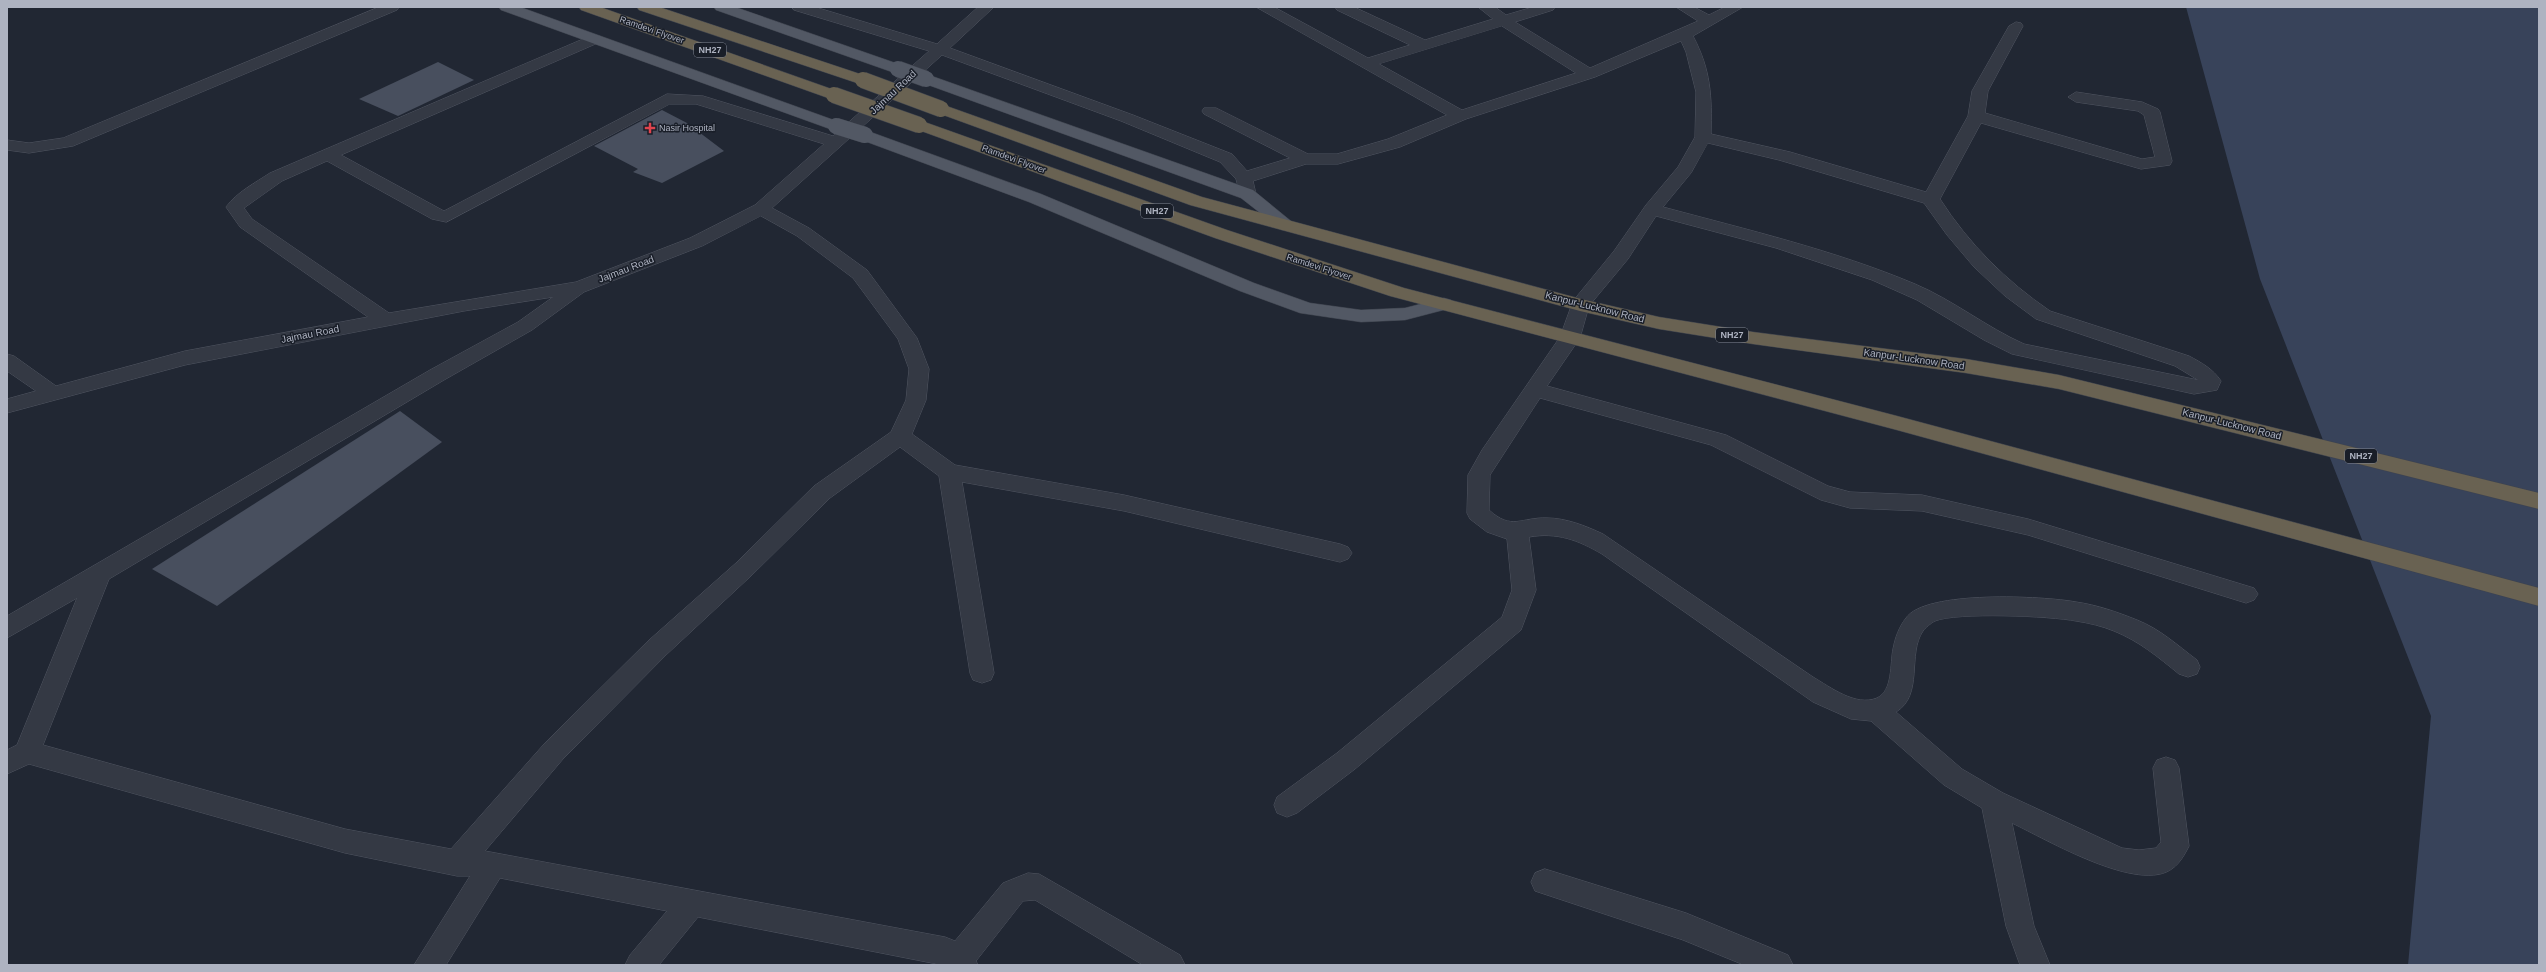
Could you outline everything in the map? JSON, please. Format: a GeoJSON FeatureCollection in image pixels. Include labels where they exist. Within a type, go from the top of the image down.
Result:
{"type":"FeatureCollection","features":[{"type":"Feature","properties":{"kind":"highway","name":"Ramdevi Flyover"},"geometry":{"type":"LineString","coordinates":[[586,7],[1316,267],[1444,304]]}},
{"type":"Feature","properties":{"kind":"highway","name":"Ramdevi Flyover"},"geometry":{"type":"LineString","coordinates":[[644,7],[832,69],[1196,201],[1288,226]]}},
{"type":"Feature","properties":{"kind":"highway","name":"Kanpur-Lucknow Road"},"geometry":{"type":"LineString","coordinates":[[1288,226],[1580,305],[1658,323],[1753,338],[1966,366],[2059,382],[2182,411],[2539,500]]}},
{"type":"Feature","properties":{"kind":"highway","name":"NH27"},"geometry":{"type":"LineString","coordinates":[[1444,304],[2539,597]]}},
{"type":"Feature","properties":{"kind":"main road"},"geometry":{"type":"LineString","coordinates":[[506,7],[756,99],[837,134],[865,135],[1035,198],[1247,287],[1306,309],[1361,316],[1405,314],[1444,304]]}},
{"type":"Feature","properties":{"kind":"main road"},"geometry":{"type":"LineString","coordinates":[[721,7],[926,79],[1245,186],[1288,226]]}},
{"type":"Feature","properties":{"kind":"street"},"geometry":{"type":"LineString","coordinates":[[7,145],[29,148],[67,142],[392,7]]}},
{"type":"Feature","properties":{"kind":"street","name":"Jajmau Road"},"geometry":{"type":"LineString","coordinates":[[7,406],[51,392],[185,358],[386,320],[580,287],[696,242],[761,209],[837,134],[987,7]]}},
{"type":"Feature","properties":{"kind":"street"},"geometry":{"type":"LineString","coordinates":[[1263,7],[1460,116]]}},
{"type":"Feature","properties":{"kind":"street"},"geometry":{"type":"LineString","coordinates":[[1342,7],[1423,45]]}},
{"type":"Feature","properties":{"kind":"street"},"geometry":{"type":"LineString","coordinates":[[1485,7],[1503,21],[1589,74]]}},
{"type":"Feature","properties":{"kind":"street"},"geometry":{"type":"LineString","coordinates":[[1366,63],[1548,7]]}},
{"type":"Feature","properties":{"kind":"street"},"geometry":{"type":"LineString","coordinates":[[1683,7],[1709,22]]}},
{"type":"Feature","properties":{"kind":"street"},"geometry":{"type":"LineString","coordinates":[[1210,111],[1305,158],[1338,159],[1394,143],[1460,116],[1589,74],[1685,34],[1736,7]]}},
{"type":"Feature","properties":{"kind":"street"},"geometry":{"type":"LineString","coordinates":[[804,8],[939,49],[1127,118],[1226,158],[1245,186],[1305,158]]}},
{"type":"Feature","properties":{"kind":"street"},"geometry":{"type":"LineString","coordinates":[[1931,199],[1976,116],[1980,91],[2016,26]]}},
{"type":"Feature","properties":{"kind":"street"},"geometry":{"type":"LineString","coordinates":[[1685,34],[1694,52],[1704,92],[1703,137],[1685,169],[1652,209],[1621,255],[1580,305],[1570,338],[1479,475],[1478,514],[1494,528],[1517,531],[1546,526],[1585,533],[1610,548],[1804,684],[1832,701],[1854,710],[1869,712],[1889,706],[1898,693],[1910,628],[1925,615],[1956,607],[2074,611],[2106,618],[2138,630],[2188,666]]}},
{"type":"Feature","properties":{"kind":"street"},"geometry":{"type":"LineString","coordinates":[[386,320],[246,223],[235,208],[245,197],[276,178],[327,154],[595,39]]}},
{"type":"Feature","properties":{"kind":"street"},"geometry":{"type":"LineString","coordinates":[[1976,116],[2141,164],[2164,161],[2152,112],[2142,107],[2076,97]]}},
{"type":"Feature","properties":{"kind":"street"},"geometry":{"type":"LineString","coordinates":[[327,154],[438,215],[446,216],[667,99],[696,99],[837,134]]}},
{"type":"Feature","properties":{"kind":"street"},"geometry":{"type":"LineString","coordinates":[[1652,209],[1824,258],[1910,289],[1959,314],[2000,341],[2019,349],[2194,387],[2210,385],[2211,381],[2202,372],[2182,361],[2043,315],[2024,302],[2001,282],[1942,219],[1931,199],[1784,156],[1703,137]]}},
{"type":"Feature","properties":{"kind":"street"},"geometry":{"type":"LineString","coordinates":[[457,863],[554,751],[657,648],[744,569],[822,492],[900,436],[916,400],[919,369],[906,338],[860,274],[803,232],[761,209]]}},
{"type":"Feature","properties":{"kind":"street"},"geometry":{"type":"LineString","coordinates":[[7,628],[525,326],[580,287]]}},
{"type":"Feature","properties":{"kind":"street"},"geometry":{"type":"LineString","coordinates":[[7,361],[51,392]]}},
{"type":"Feature","properties":{"kind":"street"},"geometry":{"type":"LineString","coordinates":[[1535,390],[1718,440],[1821,492],[1850,500],[1922,503],[2021,525],[2246,594]]}},
{"type":"Feature","properties":{"kind":"street"},"geometry":{"type":"LineString","coordinates":[[900,436],[949,472],[1124,503],[1340,553]]}},
{"type":"Feature","properties":{"kind":"street"},"geometry":{"type":"LineString","coordinates":[[949,472],[976,629],[982,673]]}},
{"type":"Feature","properties":{"kind":"street"},"geometry":{"type":"LineString","coordinates":[[1287,805],[1346,761],[1512,623],[1524,590],[1517,531]]}},
{"type":"Feature","properties":{"kind":"street"},"geometry":{"type":"LineString","coordinates":[[98,574],[17,757],[345,841],[457,863],[493,864],[946,951],[961,962],[1013,892],[1028,886],[1039,887],[1170,965]]}},
{"type":"Feature","properties":{"kind":"street"},"geometry":{"type":"LineString","coordinates":[[1876,710],[1953,777],[1994,801],[2119,860],[2139,863],[2163,860],[2175,846],[2166,768]]}},
{"type":"Feature","properties":{"kind":"street"},"geometry":{"type":"LineString","coordinates":[[1994,801],[2020,926],[2035,965]]}},
{"type":"Feature","properties":{"kind":"street"},"geometry":{"type":"LineString","coordinates":[[429,965],[493,864]]}},
{"type":"Feature","properties":{"kind":"street"},"geometry":{"type":"LineString","coordinates":[[1545,882],[1686,927],[1778,965]]}},
{"type":"Feature","properties":{"kind":"street"},"geometry":{"type":"LineString","coordinates":[[640,965],[692,903]]}},
{"type":"Feature","properties":{"kind":"water"},"geometry":{"type":"Polygon","coordinates":[[[2186,7],[2539,7],[2539,965],[2408,965],[2431,716],[2260,279],[2186,7]]]}},
{"type":"Feature","properties":{"kind":"building"},"geometry":{"type":"Polygon","coordinates":[[[438,62],[474,80],[398,116],[359,99],[438,62]]]}},
{"type":"Feature","properties":{"kind":"building"},"geometry":{"type":"Polygon","coordinates":[[[662,110],[687,123],[724,151],[662,183],[633,172],[638,169],[594,146],[662,110]]]}},
{"type":"Feature","properties":{"kind":"building"},"geometry":{"type":"Polygon","coordinates":[[[400,411],[442,442],[217,606],[152,569],[400,411]]]}},
{"type":"Feature","properties":{"kind":"place","name":"Nasir Hospital"},"geometry":{"type":"Point","coordinates":[650,128]}}]}
